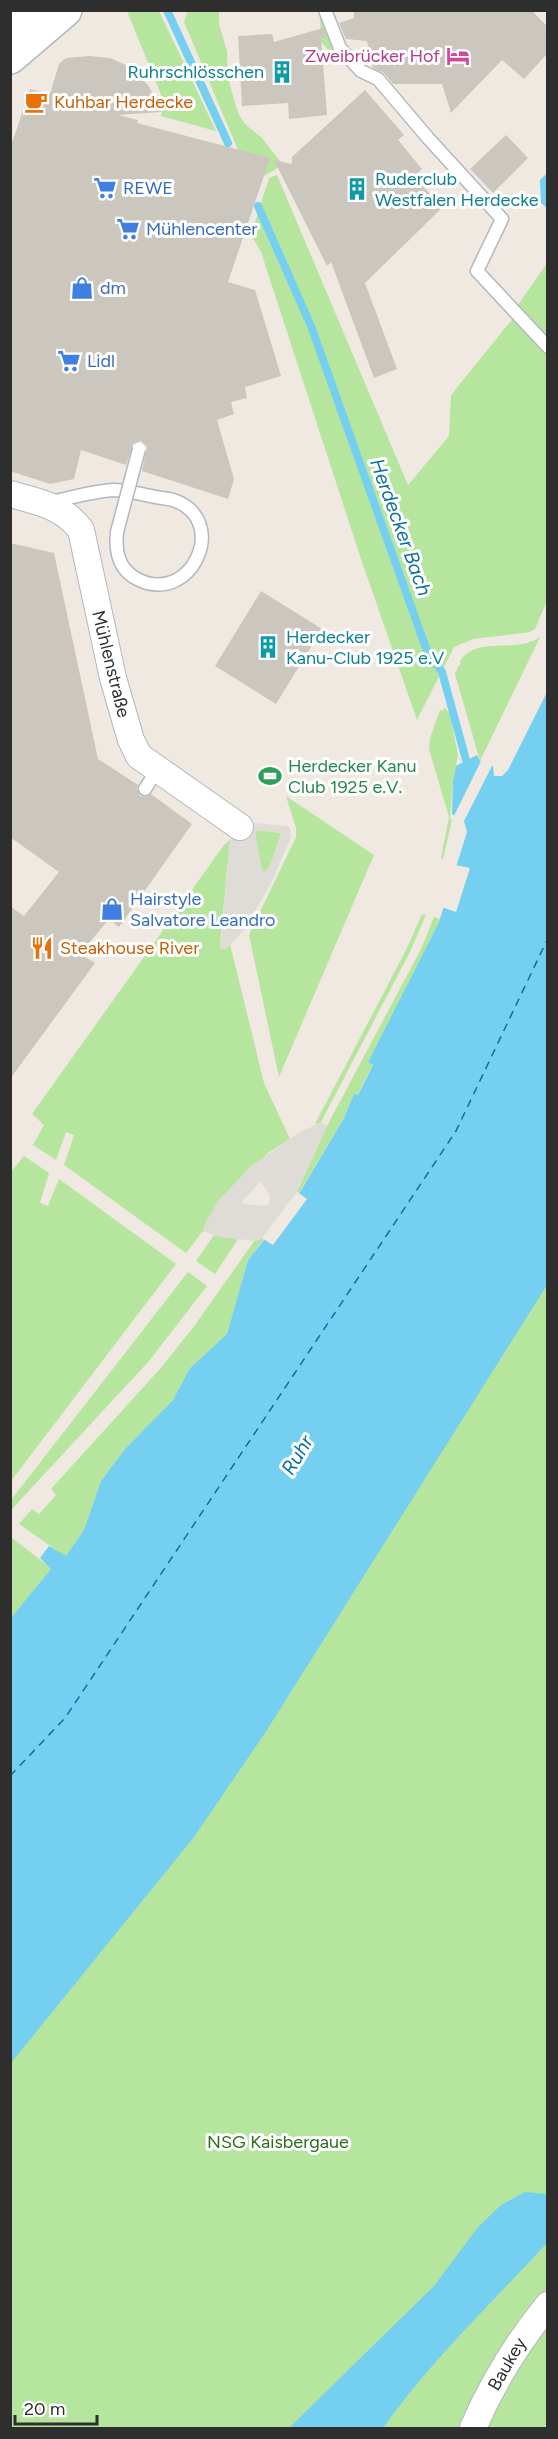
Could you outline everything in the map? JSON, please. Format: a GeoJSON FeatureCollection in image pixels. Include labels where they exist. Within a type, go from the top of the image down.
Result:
{"type":"FeatureCollection","features":[{"type":"Feature","properties":{"kind":"main road"},"geometry":{"type":"LineString","coordinates":[[10,24],[25,10]]}},
{"type":"Feature","properties":{"kind":"main road"},"geometry":{"type":"LineString","coordinates":[[10,57],[64,10]]}},
{"type":"Feature","properties":{"kind":"street","name":"Mühlenstraße"},"geometry":{"type":"LineString","coordinates":[[10,494],[43,503],[71,517],[81,530],[113,678],[131,740],[151,780],[240,827]]}},
{"type":"Feature","properties":{"kind":"street","name":"Baukey"},"geometry":{"type":"LineString","coordinates":[[473,2428],[483,2404],[522,2337],[548,2305]]}},
{"type":"Feature","properties":{"kind":"lane"},"geometry":{"type":"LineString","coordinates":[[325,10],[340,48],[361,70],[378,79],[502,219],[477,271],[548,347]]}},
{"type":"Feature","properties":{"kind":"lane"},"geometry":{"type":"LineString","coordinates":[[43,503],[116,490],[154,497],[175,501],[188,509],[199,523],[202,533],[197,561],[188,573],[171,582],[157,584],[143,582],[128,574],[122,566],[115,548],[117,532],[139,449]]}},
{"type":"Feature","properties":{"kind":"green space"},"geometry":{"type":"Polygon","coordinates":[[[127,11],[159,11],[216,131],[161,116],[164,102],[127,11]]]}},
{"type":"Feature","properties":{"kind":"green space"},"geometry":{"type":"Polygon","coordinates":[[[188,11],[219,11],[219,24],[227,51],[228,78],[238,113],[245,124],[262,138],[283,165],[264,176],[238,150],[184,22],[188,11]]]}},
{"type":"Feature","properties":{"kind":"green space"},"geometry":{"type":"Polygon","coordinates":[[[320,17],[341,55],[334,56],[321,42],[320,17]]]}},
{"type":"Feature","properties":{"kind":"green space"},"geometry":{"type":"Polygon","coordinates":[[[277,175],[408,485],[449,436],[451,395],[514,317],[547,353],[547,601],[535,629],[530,632],[473,639],[454,647],[417,720],[361,559],[261,252],[251,235],[269,178],[277,175]]]}},
{"type":"Feature","properties":{"kind":"green space"},"geometry":{"type":"Polygon","coordinates":[[[547,263],[547,336],[518,305],[547,263]]]}},
{"type":"Feature","properties":{"kind":"green space"},"geometry":{"type":"Polygon","coordinates":[[[540,637],[480,761],[455,674],[461,665],[460,661],[467,653],[476,649],[531,642],[540,637]]]}},
{"type":"Feature","properties":{"kind":"green space"},"geometry":{"type":"Polygon","coordinates":[[[444,707],[450,714],[458,755],[453,781],[450,819],[452,820],[443,859],[441,858],[449,817],[429,749],[430,738],[440,710],[443,711],[444,707]]]}},
{"type":"Feature","properties":{"kind":"green space"},"geometry":{"type":"Polygon","coordinates":[[[286,796],[374,855],[279,1077],[249,935],[296,837],[296,828],[286,796]]]}},
{"type":"Feature","properties":{"kind":"green space"},"geometry":{"type":"Polygon","coordinates":[[[257,830],[281,833],[271,864],[265,872],[262,871],[255,833],[257,830]]]}},
{"type":"Feature","properties":{"kind":"green space"},"geometry":{"type":"Polygon","coordinates":[[[230,840],[220,944],[226,949],[230,944],[264,1083],[290,1139],[268,1153],[207,1220],[203,1231],[186,1253],[64,1165],[74,1135],[66,1132],[56,1160],[33,1145],[44,1125],[32,1114],[224,845],[230,840]]]}},
{"type":"Feature","properties":{"kind":"green space"},"geometry":{"type":"Polygon","coordinates":[[[422,914],[426,915],[410,952],[321,1122],[315,1124],[406,950],[422,914]]]}},
{"type":"Feature","properties":{"kind":"green space"},"geometry":{"type":"Polygon","coordinates":[[[434,917],[440,919],[439,922],[368,1062],[373,1064],[357,1096],[354,1094],[344,1118],[299,1193],[297,1192],[327,1126],[421,949],[434,917]]]}},
{"type":"Feature","properties":{"kind":"green space"},"geometry":{"type":"Polygon","coordinates":[[[24,1156],[49,1173],[40,1203],[48,1206],[59,1179],[176,1264],[11,1481],[10,1173],[24,1156]]]}},
{"type":"Feature","properties":{"kind":"green space","name":"NSG Kaisbergaue"},"geometry":{"type":"Polygon","coordinates":[[[547,1222],[547,2428],[11,2428],[10,2017],[547,1222]]]}},
{"type":"Feature","properties":{"kind":"green space"},"geometry":{"type":"Polygon","coordinates":[[[214,1235],[238,1239],[215,1274],[196,1261],[214,1235]]]}},
{"type":"Feature","properties":{"kind":"green space"},"geometry":{"type":"Polygon","coordinates":[[[264,1239],[248,1260],[227,1334],[190,1368],[173,1400],[125,1449],[101,1481],[84,1530],[66,1557],[19,1524],[32,1509],[39,1514],[56,1495],[51,1489],[160,1369],[195,1325],[255,1240],[264,1239]]]}},
{"type":"Feature","properties":{"kind":"green space"},"geometry":{"type":"Polygon","coordinates":[[[188,1272],[207,1286],[149,1361],[12,1509],[11,1500],[188,1272]]]}},
{"type":"Feature","properties":{"kind":"green space"},"geometry":{"type":"Polygon","coordinates":[[[10,1538],[52,1569],[11,1618],[10,1538]]]}},
{"type":"Feature","properties":{"kind":"shaded area"},"geometry":{"type":"Polygon","coordinates":[[[243,822],[288,826],[291,831],[290,840],[271,883],[255,911],[242,932],[226,949],[220,949],[230,840],[243,822]],[[257,830],[255,833],[262,871],[265,872],[271,864],[281,833],[257,830]]]}},
{"type":"Feature","properties":{"kind":"shaded area"},"geometry":{"type":"Polygon","coordinates":[[[321,1122],[327,1126],[297,1192],[262,1238],[257,1241],[220,1237],[203,1231],[218,1201],[251,1166],[297,1134],[321,1122]],[[261,1181],[241,1203],[262,1206],[269,1204],[270,1196],[261,1181]]]}},
{"type":"Feature","properties":{"kind":"water"},"geometry":{"type":"Polygon","coordinates":[[[547,173],[547,208],[541,203],[540,180],[547,173]]]}},
{"type":"Feature","properties":{"kind":"water","name":"Ruhr"},"geometry":{"type":"Polygon","coordinates":[[[547,692],[547,1285],[265,1733],[194,1837],[11,2063],[11,1618],[51,1569],[40,1558],[49,1546],[66,1556],[84,1530],[101,1481],[125,1449],[173,1400],[190,1368],[227,1334],[248,1260],[293,1204],[344,1118],[354,1094],[358,1095],[373,1065],[368,1062],[439,922],[467,832],[465,824],[452,814],[456,766],[477,755],[480,761],[493,766],[494,776],[502,776],[508,770],[547,692]]]}},
{"type":"Feature","properties":{"kind":"water"},"geometry":{"type":"Polygon","coordinates":[[[525,2192],[547,2194],[547,2243],[441,2356],[383,2428],[289,2428],[434,2286],[478,2227],[501,2205],[525,2192]]]}},
{"type":"Feature","properties":{"kind":"pier"},"geometry":{"type":"Polygon","coordinates":[[[481,757],[495,764],[464,821],[465,825],[451,817],[454,816],[481,757]]]}},
{"type":"Feature","properties":{"kind":"pier"},"geometry":{"type":"Polygon","coordinates":[[[456,865],[470,868],[456,912],[442,907],[456,865]]]}},
{"type":"Feature","properties":{"kind":"pier"},"geometry":{"type":"Polygon","coordinates":[[[297,1192],[307,1199],[273,1245],[262,1238],[297,1192]]]}},
{"type":"Feature","properties":{"kind":"building","name":"Zweibrücker Hof"},"geometry":{"type":"Polygon","coordinates":[[[354,10],[531,10],[548,27],[548,53],[524,79],[502,60],[451,113],[442,84],[393,84],[384,73],[373,68],[367,41],[346,39],[339,23],[354,18],[354,10]]]}},
{"type":"Feature","properties":{"kind":"building","name":"Ruhrschlösschen"},"geometry":{"type":"Polygon","coordinates":[[[323,28],[327,38],[321,38],[327,115],[289,119],[288,103],[242,106],[238,36],[272,34],[274,42],[323,28]]]}},
{"type":"Feature","properties":{"kind":"building","name":"Mühlencenter"},"geometry":{"type":"Polygon","coordinates":[[[89,56],[110,58],[128,66],[148,85],[162,112],[118,115],[138,120],[137,123],[270,158],[228,282],[255,290],[281,376],[245,387],[247,398],[231,402],[234,414],[217,420],[234,479],[228,499],[142,471],[147,447],[141,441],[133,444],[126,465],[81,450],[74,479],[50,484],[10,471],[10,149],[30,89],[50,94],[59,64],[66,58],[89,56]]]}},
{"type":"Feature","properties":{"kind":"building","name":"Ruderclub Westfalen Herdecke"},"geometry":{"type":"Polygon","coordinates":[[[365,90],[404,135],[398,140],[422,169],[414,177],[443,207],[365,283],[397,369],[374,378],[331,262],[327,266],[274,160],[292,164],[292,157],[365,90]]]}},
{"type":"Feature","properties":{"kind":"building"},"geometry":{"type":"Polygon","coordinates":[[[506,135],[528,158],[493,193],[470,169],[506,135]]]}},
{"type":"Feature","properties":{"kind":"building"},"geometry":{"type":"Polygon","coordinates":[[[10,543],[54,553],[98,759],[138,785],[140,796],[145,797],[151,794],[192,824],[119,927],[109,919],[80,954],[95,963],[10,1079],[10,906],[24,916],[59,872],[10,837],[10,543]]]}},
{"type":"Feature","properties":{"kind":"building","name":"Herdecker Kanu-Club 1925 e.V"},"geometry":{"type":"Polygon","coordinates":[[[261,591],[322,629],[276,704],[215,666],[261,591]]]}},
{"type":"Feature","properties":{"kind":"waterway","name":"Herdecker Bach"},"geometry":{"type":"LineString","coordinates":[[167,10],[228,143]]}},
{"type":"Feature","properties":{"kind":"waterway","name":"Herdecker Bach"},"geometry":{"type":"LineString","coordinates":[[258,206],[311,326],[427,651],[442,672],[470,769]]}},
{"type":"Feature","properties":{"kind":"ferry route"},"geometry":{"type":"LineString","coordinates":[[10,1776],[65,1718],[456,1131],[548,938]]}},
{"type":"Feature","properties":{"kind":"place","name":"Zweibrücker Hof"},"geometry":{"type":"Point","coordinates":[458,56]}},
{"type":"Feature","properties":{"kind":"place","name":"Ruhrschlösschen"},"geometry":{"type":"Point","coordinates":[282,72]}},
{"type":"Feature","properties":{"kind":"place","name":"Kuhbar Herdecke"},"geometry":{"type":"Point","coordinates":[36,102]}},
{"type":"Feature","properties":{"kind":"place","name":"REWE"},"geometry":{"type":"Point","coordinates":[105,188]}},
{"type":"Feature","properties":{"kind":"place","name":"Ruderclub Westfalen Herdecke"},"geometry":{"type":"Point","coordinates":[357,189]}},
{"type":"Feature","properties":{"kind":"place","name":"Mühlencenter"},"geometry":{"type":"Point","coordinates":[128,229]}},
{"type":"Feature","properties":{"kind":"place","name":"dm"},"geometry":{"type":"Point","coordinates":[82,288]}},
{"type":"Feature","properties":{"kind":"place","name":"Lidl"},"geometry":{"type":"Point","coordinates":[69,361]}},
{"type":"Feature","properties":{"kind":"place","name":"Herdecker Kanu-Club 1925 e.V"},"geometry":{"type":"Point","coordinates":[268,647]}},
{"type":"Feature","properties":{"kind":"place","name":"Herdecker Kanu Club 1925 e.V."},"geometry":{"type":"Point","coordinates":[270,776]}},
{"type":"Feature","properties":{"kind":"place","name":"Hairstyle Salvatore Leandro"},"geometry":{"type":"Point","coordinates":[112,909]}},
{"type":"Feature","properties":{"kind":"place","name":"Steakhouse River"},"geometry":{"type":"Point","coordinates":[42,948]}}]}
